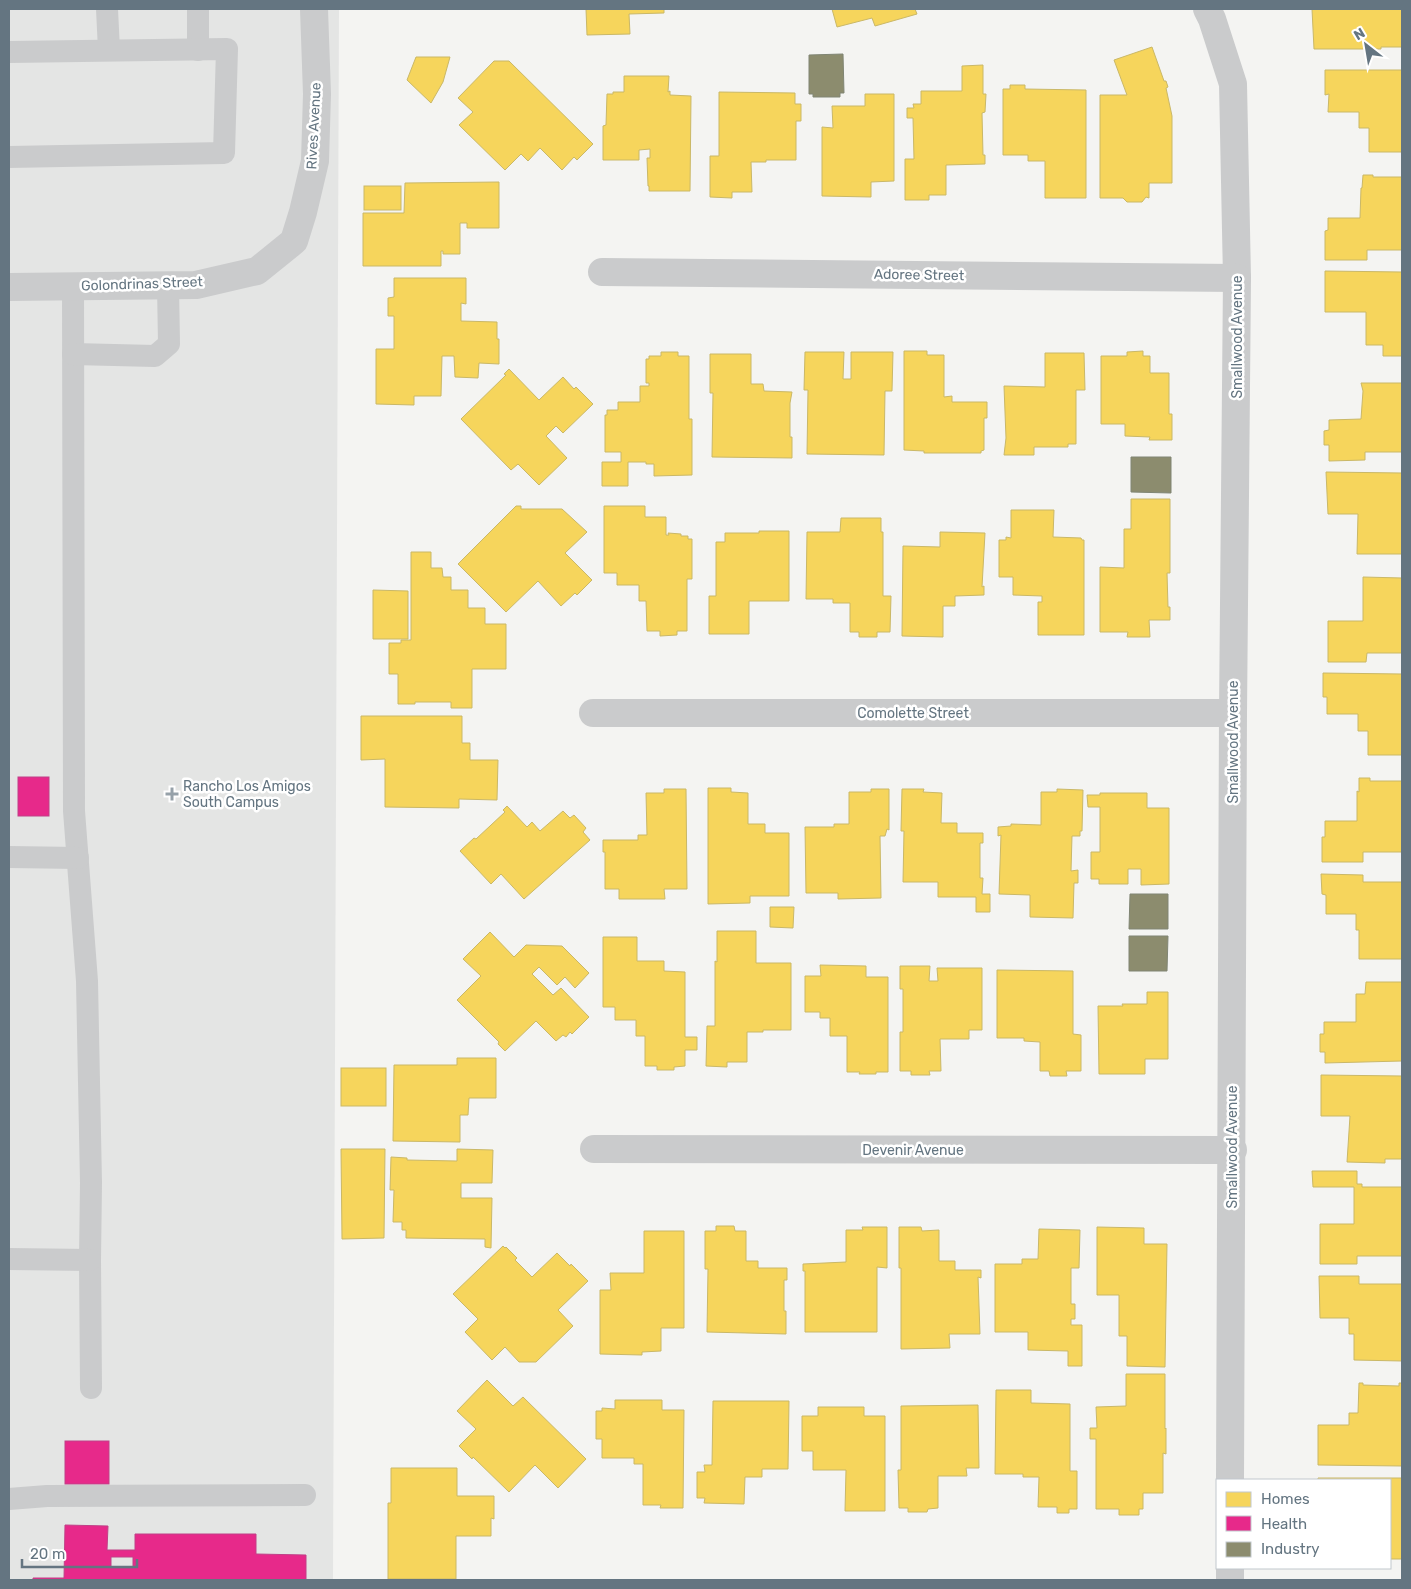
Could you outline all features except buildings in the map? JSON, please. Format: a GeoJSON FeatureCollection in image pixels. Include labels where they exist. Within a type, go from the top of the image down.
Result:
{"type":"FeatureCollection","features":[{"type":"Feature","properties":{"kind":"street","name":"Rives Avenue"},"geometry":{"type":"LineString","coordinates":[[294,241],[315,161],[317,94],[314,9]]}},
{"type":"Feature","properties":{"kind":"street","name":"Smallwood Avenue"},"geometry":{"type":"LineString","coordinates":[[1207,9],[1233,84],[1237,278],[1230,1479]]}},
{"type":"Feature","properties":{"kind":"street","name":"Golondrinas Street"},"geometry":{"type":"LineString","coordinates":[[9,287],[196,285],[257,272],[294,241]]}},
{"type":"Feature","properties":{"kind":"street","name":"Adoree Street"},"geometry":{"type":"LineString","coordinates":[[602,272],[1237,278]]}},
{"type":"Feature","properties":{"kind":"street","name":"Comolette Street"},"geometry":{"type":"LineString","coordinates":[[593,713],[1233,713]]}},
{"type":"Feature","properties":{"kind":"street","name":"Devenir Avenue"},"geometry":{"type":"LineString","coordinates":[[594,1150],[1232,1150]]}},
{"type":"Feature","properties":{"kind":"lane"},"geometry":{"type":"LineString","coordinates":[[107,9],[109,50]]}},
{"type":"Feature","properties":{"kind":"lane"},"geometry":{"type":"LineString","coordinates":[[198,9],[198,50]]}},
{"type":"Feature","properties":{"kind":"lane"},"geometry":{"type":"LineString","coordinates":[[9,52],[227,50],[224,153],[9,157]]}},
{"type":"Feature","properties":{"kind":"lane"},"geometry":{"type":"LineString","coordinates":[[73,354],[155,356],[169,344],[168,285]]}},
{"type":"Feature","properties":{"kind":"lane"},"geometry":{"type":"LineString","coordinates":[[73,286],[74,811],[87,981],[91,1183],[91,1388]]}},
{"type":"Feature","properties":{"kind":"lane"},"geometry":{"type":"LineString","coordinates":[[9,857],[78,858]]}},
{"type":"Feature","properties":{"kind":"lane"},"geometry":{"type":"LineString","coordinates":[[9,1259],[90,1260]]}},
{"type":"Feature","properties":{"kind":"lane"},"geometry":{"type":"LineString","coordinates":[[9,1499],[57,1496],[305,1495]]}},
{"type":"Feature","properties":{"kind":"shaded area","name":"Rancho Los Amigos South Campus"},"geometry":{"type":"Polygon","coordinates":[[[9,9],[339,9],[333,1580],[9,1580],[9,9]]]}},
{"type":"Feature","properties":{"kind":"place","name":"Rancho Los Amigos South Campus"},"geometry":{"type":"Point","coordinates":[172,794]}}]}
